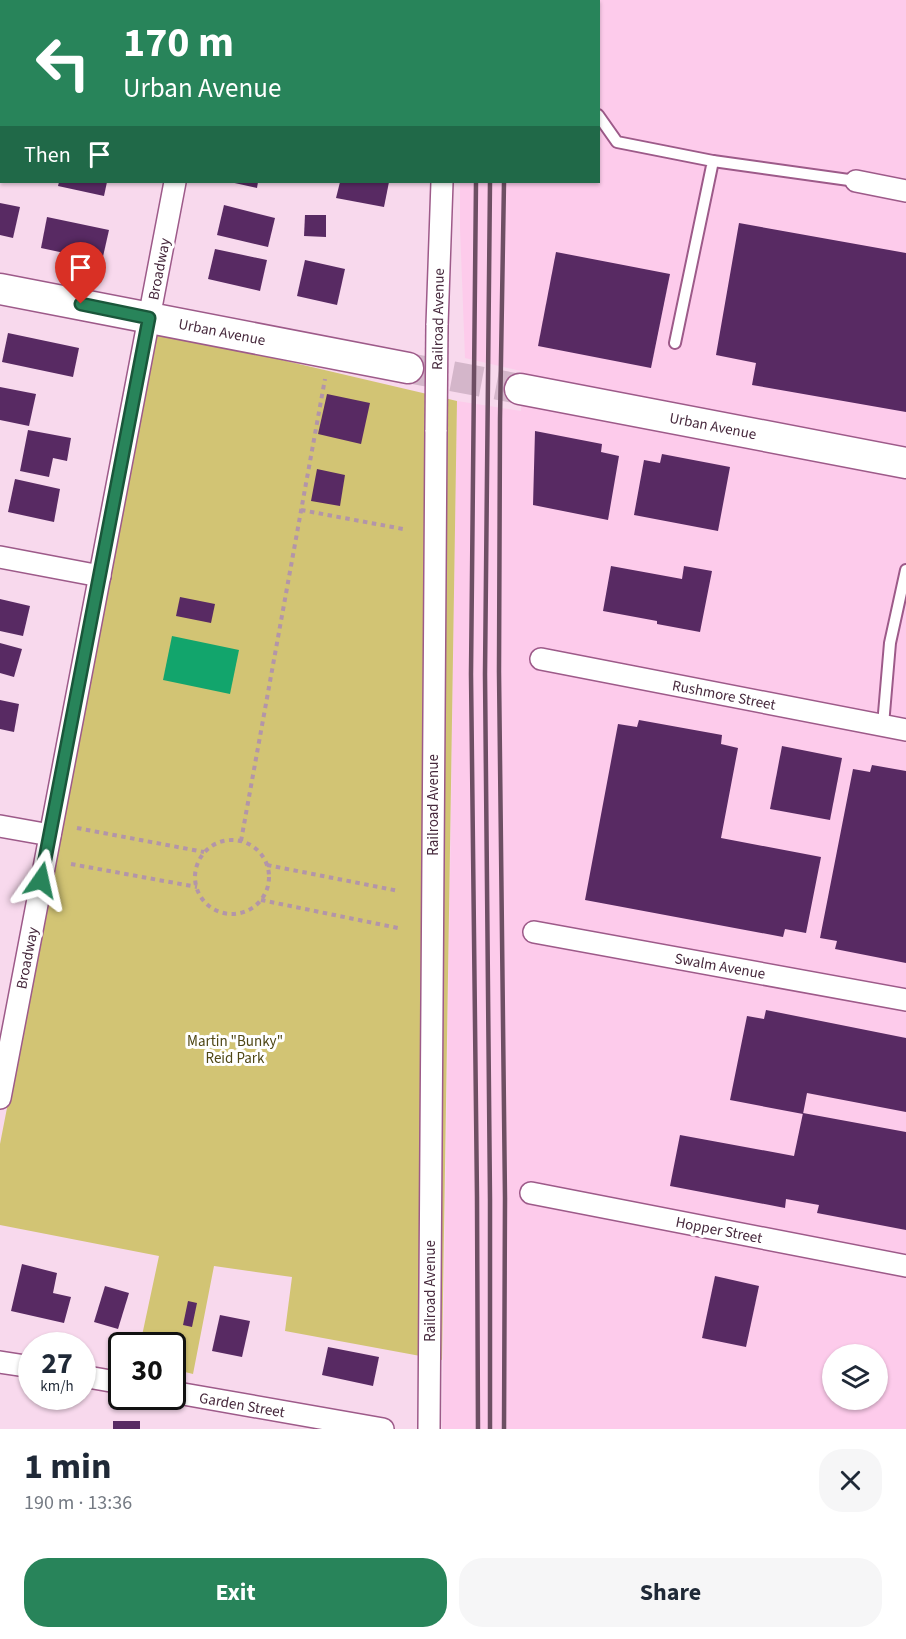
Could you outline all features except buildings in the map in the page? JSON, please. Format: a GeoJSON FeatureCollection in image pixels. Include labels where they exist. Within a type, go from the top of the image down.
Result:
{"type":"FeatureCollection","features":[{"type":"Feature","properties":{"kind":"street"},"geometry":{"type":"LineString","coordinates":[[856,181],[906,191]]}},
{"type":"Feature","properties":{"kind":"street","name":"Broadway"},"geometry":{"type":"LineString","coordinates":[[0,1094],[175,183]]}},
{"type":"Feature","properties":{"kind":"street","name":"Railroad Avenue"},"geometry":{"type":"LineString","coordinates":[[429,1429],[437,326],[442,183]]}},
{"type":"Feature","properties":{"kind":"street","name":"Urban Avenue"},"geometry":{"type":"LineString","coordinates":[[0,289],[408,368]]}},
{"type":"Feature","properties":{"kind":"street","name":"Urban Avenue"},"geometry":{"type":"LineString","coordinates":[[519,389],[906,463]]}},
{"type":"Feature","properties":{"kind":"street"},"geometry":{"type":"LineString","coordinates":[[0,557],[100,576]]}},
{"type":"Feature","properties":{"kind":"street","name":"Rushmore Street"},"geometry":{"type":"LineString","coordinates":[[541,659],[906,730]]}},
{"type":"Feature","properties":{"kind":"street"},"geometry":{"type":"LineString","coordinates":[[0,826],[50,835]]}},
{"type":"Feature","properties":{"kind":"street","name":"Swalm Avenue"},"geometry":{"type":"LineString","coordinates":[[534,932],[906,1000]]}},
{"type":"Feature","properties":{"kind":"street","name":"Hopper Street"},"geometry":{"type":"LineString","coordinates":[[531,1193],[906,1266]]}},
{"type":"Feature","properties":{"kind":"street"},"geometry":{"type":"LineString","coordinates":[[0,1362],[18,1365]]}},
{"type":"Feature","properties":{"kind":"street","name":"Garden Street"},"geometry":{"type":"LineString","coordinates":[[186,1395],[347,1426],[383,1429]]}},
{"type":"Feature","properties":{"kind":"lane"},"geometry":{"type":"LineString","coordinates":[[600,118],[617,142],[713,161],[856,181]]}},
{"type":"Feature","properties":{"kind":"lane"},"geometry":{"type":"LineString","coordinates":[[675,343],[713,161]]}},
{"type":"Feature","properties":{"kind":"lane"},"geometry":{"type":"LineString","coordinates":[[883,725],[891,643],[906,570]]}},
{"type":"Feature","properties":{"kind":"path"},"geometry":{"type":"LineString","coordinates":[[241,841],[325,375]]}},
{"type":"Feature","properties":{"kind":"path"},"geometry":{"type":"LineString","coordinates":[[301,510],[403,529]]}},
{"type":"Feature","properties":{"kind":"path"},"geometry":{"type":"LineString","coordinates":[[77,828],[204,852]]}},
{"type":"Feature","properties":{"kind":"path"},"geometry":{"type":"LineString","coordinates":[[229,840],[241,841],[252,846],[261,854],[267,865],[269,878],[267,890],[261,900],[251,908],[240,913],[227,914],[206,904],[195,882],[195,870],[204,852],[217,843],[229,840]]}},
{"type":"Feature","properties":{"kind":"path"},"geometry":{"type":"LineString","coordinates":[[70,864],[197,887]]}},
{"type":"Feature","properties":{"kind":"path"},"geometry":{"type":"LineString","coordinates":[[267,865],[399,891]]}},
{"type":"Feature","properties":{"kind":"path"},"geometry":{"type":"LineString","coordinates":[[261,900],[398,928]]}},
{"type":"Feature","properties":{"kind":"shaded area"},"geometry":{"type":"Polygon","coordinates":[[[600,0],[906,0],[906,1429],[442,1429],[457,401],[521,411],[521,371],[465,358],[460,183],[600,183],[600,0]]]}},
{"type":"Feature","properties":{"kind":"shaded area"},"geometry":{"type":"Polygon","coordinates":[[[172,636],[239,650],[230,694],[163,680],[172,636]]]}},
{"type":"Feature","properties":{"kind":"green space","name":"Martin \"Bunky\" Reid Park"},"geometry":{"type":"Polygon","coordinates":[[[158,331],[457,401],[442,1360],[285,1331],[292,1277],[214,1266],[193,1374],[186,1372],[186,1332],[143,1332],[159,1256],[0,1225],[0,1144],[158,331]]]}},
{"type":"Feature","properties":{"kind":"tunnel"},"geometry":{"type":"LineString","coordinates":[[408,368],[520,389]]}},
{"type":"Feature","properties":{"kind":"railway"},"geometry":{"type":"LineString","coordinates":[[476,183],[471,674],[478,1429]]}},
{"type":"Feature","properties":{"kind":"railway"},"geometry":{"type":"LineString","coordinates":[[490,183],[485,674],[490,1429]]}},
{"type":"Feature","properties":{"kind":"railway"},"geometry":{"type":"LineString","coordinates":[[504,183],[499,672],[505,1198],[504,1429]]}},
{"type":"Feature","properties":{"kind":"route"},"geometry":{"type":"LineString","coordinates":[[41,880],[149,318],[81,304]]}}]}
